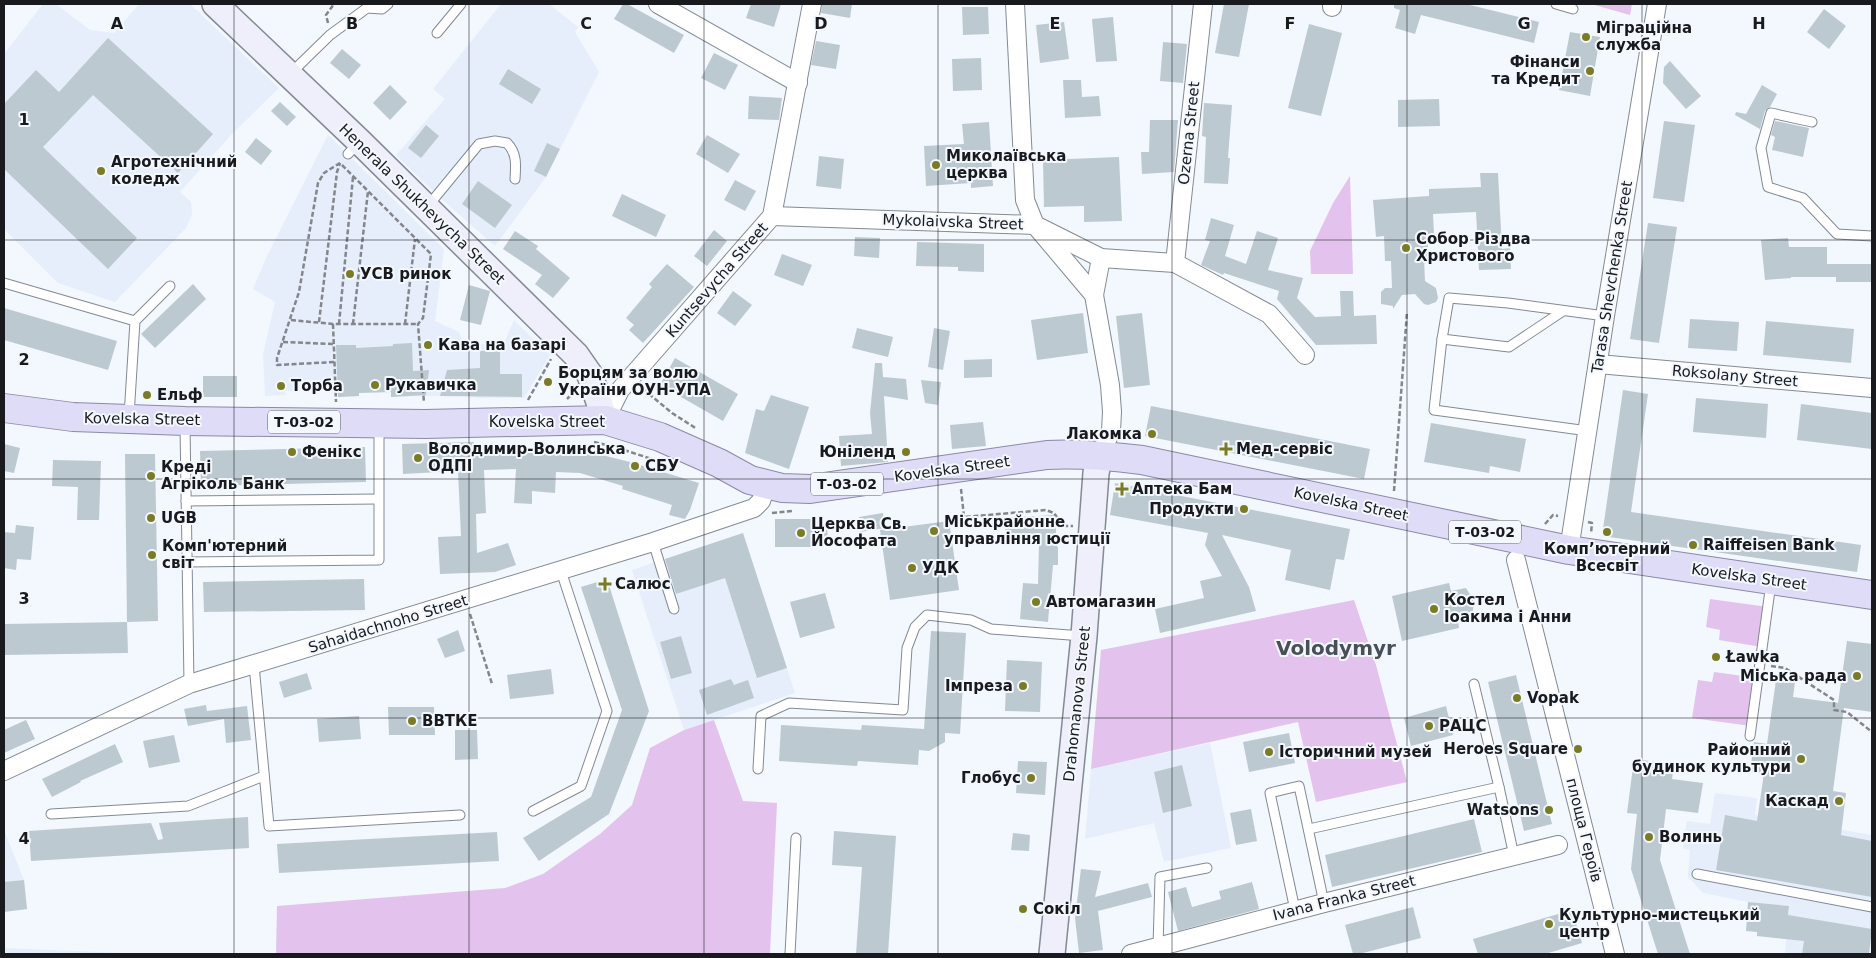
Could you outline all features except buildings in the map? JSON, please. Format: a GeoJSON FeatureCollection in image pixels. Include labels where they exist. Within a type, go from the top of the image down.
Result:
{"type":"FeatureCollection","features":[{"type":"Feature","properties":{"kind":"main road","name":"Kovelska Street"},"geometry":{"type":"LineString","coordinates":[[4,408],[73,417],[379,423],[598,431],[660,437],[719,463],[750,480],[782,488],[810,489],[1047,455],[1100,455],[1151,462],[1568,550],[1872,595]]}},
{"type":"Feature","properties":{"kind":"street","name":"Henerala Shukhevycha Street"},"geometry":{"type":"LineString","coordinates":[[215,4],[290,74],[354,148],[426,208],[576,355],[590,374],[598,431]]}},
{"type":"Feature","properties":{"kind":"street"},"geometry":{"type":"LineString","coordinates":[[658,4],[798,83]]}},
{"type":"Feature","properties":{"kind":"street","name":"Kuntsevycha Street"},"geometry":{"type":"LineString","coordinates":[[598,431],[620,390],[772,216],[812,4]]}},
{"type":"Feature","properties":{"kind":"street"},"geometry":{"type":"LineString","coordinates":[[1015,4],[1025,200],[1036,225],[1094,295]]}},
{"type":"Feature","properties":{"kind":"street","name":"Ozerna Street"},"geometry":{"type":"LineString","coordinates":[[1175,263],[1202,4]]}},
{"type":"Feature","properties":{"kind":"street","name":"Tarasa Shevchenka Street"},"geometry":{"type":"LineString","coordinates":[[1568,550],[1657,4]]}},
{"type":"Feature","properties":{"kind":"street","name":"Mykolaivska Street"},"geometry":{"type":"LineString","coordinates":[[772,216],[1036,225],[1101,258],[1175,263],[1269,314],[1305,355]]}},
{"type":"Feature","properties":{"kind":"street"},"geometry":{"type":"LineString","coordinates":[[1100,455],[1111,431],[1112,412],[1110,385],[1094,295],[1101,258]]}},
{"type":"Feature","properties":{"kind":"street","name":"Roksolany Street"},"geometry":{"type":"LineString","coordinates":[[1598,364],[1872,388]]}},
{"type":"Feature","properties":{"kind":"street","name":"Drahomanova Street"},"geometry":{"type":"LineString","coordinates":[[1052,954],[1084,636],[1096,473],[1100,455]]}},
{"type":"Feature","properties":{"kind":"street","name":"Sahaidachnoho Street"},"geometry":{"type":"LineString","coordinates":[[4,771],[189,684],[561,571],[754,508],[762,501],[767,484]]}},
{"type":"Feature","properties":{"kind":"street","name":"площа Героїв"},"geometry":{"type":"LineString","coordinates":[[1516,560],[1615,954]]}},
{"type":"Feature","properties":{"kind":"street","name":"Ivana Franka Street"},"geometry":{"type":"LineString","coordinates":[[1131,954],[1295,910],[1558,845]]}},
{"type":"Feature","properties":{"kind":"lane"},"geometry":{"type":"LineString","coordinates":[[290,74],[330,35],[367,8],[382,9],[388,4]]}},
{"type":"Feature","properties":{"kind":"lane"},"geometry":{"type":"LineString","coordinates":[[437,33],[461,4]]}},
{"type":"Feature","properties":{"kind":"lane"},"geometry":{"type":"LineString","coordinates":[[1556,4],[1573,9]]}},
{"type":"Feature","properties":{"kind":"lane"},"geometry":{"type":"LineString","coordinates":[[1812,122],[1771,114],[1760,148],[1768,186],[1803,198],[1837,234],[1872,236]]}},
{"type":"Feature","properties":{"kind":"lane"},"geometry":{"type":"LineString","coordinates":[[426,208],[479,144],[487,142],[507,143],[514,150],[515,179]]}},
{"type":"Feature","properties":{"kind":"lane"},"geometry":{"type":"LineString","coordinates":[[4,283],[135,321]]}},
{"type":"Feature","properties":{"kind":"lane"},"geometry":{"type":"LineString","coordinates":[[129,419],[135,321],[170,286]]}},
{"type":"Feature","properties":{"kind":"lane"},"geometry":{"type":"LineString","coordinates":[[1588,431],[1434,410],[1442,339],[1449,298],[1605,316]]}},
{"type":"Feature","properties":{"kind":"lane"},"geometry":{"type":"LineString","coordinates":[[1442,339],[1509,347],[1564,311]]}},
{"type":"Feature","properties":{"kind":"lane"},"geometry":{"type":"LineString","coordinates":[[185,420],[189,684]]}},
{"type":"Feature","properties":{"kind":"lane"},"geometry":{"type":"LineString","coordinates":[[187,562],[379,560],[379,423]]}},
{"type":"Feature","properties":{"kind":"lane"},"geometry":{"type":"LineString","coordinates":[[186,501],[378,499]]}},
{"type":"Feature","properties":{"kind":"lane"},"geometry":{"type":"LineString","coordinates":[[653,542],[674,609]]}},
{"type":"Feature","properties":{"kind":"lane"},"geometry":{"type":"LineString","coordinates":[[533,811],[581,786],[607,711],[561,571]]}},
{"type":"Feature","properties":{"kind":"lane"},"geometry":{"type":"LineString","coordinates":[[1750,736],[1772,580]]}},
{"type":"Feature","properties":{"kind":"lane"},"geometry":{"type":"LineString","coordinates":[[758,769],[761,716],[789,703],[903,710],[907,648],[915,627],[927,615],[971,620],[991,629],[1084,636]]}},
{"type":"Feature","properties":{"kind":"lane"},"geometry":{"type":"LineString","coordinates":[[254,665],[269,826],[460,815]]}},
{"type":"Feature","properties":{"kind":"lane"},"geometry":{"type":"LineString","coordinates":[[1474,684],[1514,856]]}},
{"type":"Feature","properties":{"kind":"lane"},"geometry":{"type":"LineString","coordinates":[[51,814],[188,806],[264,776]]}},
{"type":"Feature","properties":{"kind":"lane"},"geometry":{"type":"LineString","coordinates":[[1295,910],[1270,792],[1299,786],[1324,903]]}},
{"type":"Feature","properties":{"kind":"lane"},"geometry":{"type":"LineString","coordinates":[[1309,829],[1499,787]]}},
{"type":"Feature","properties":{"kind":"lane"},"geometry":{"type":"LineString","coordinates":[[790,954],[796,838]]}},
{"type":"Feature","properties":{"kind":"lane"},"geometry":{"type":"LineString","coordinates":[[1158,947],[1160,877],[1208,868]]}},
{"type":"Feature","properties":{"kind":"lane"},"geometry":{"type":"LineString","coordinates":[[1697,874],[1872,908]]}},
{"type":"Feature","properties":{"kind":"path"},"geometry":{"type":"LineString","coordinates":[[330,35],[326,15],[334,4]]}},
{"type":"Feature","properties":{"kind":"path"},"geometry":{"type":"LineString","coordinates":[[334,362],[277,365],[277,358],[299,292],[318,183],[324,173],[340,163],[354,148]]}},
{"type":"Feature","properties":{"kind":"path"},"geometry":{"type":"LineString","coordinates":[[340,163],[431,254],[423,318],[418,324],[425,404],[416,404]]}},
{"type":"Feature","properties":{"kind":"path"},"geometry":{"type":"LineString","coordinates":[[319,322],[337,172],[340,163]]}},
{"type":"Feature","properties":{"kind":"path"},"geometry":{"type":"LineString","coordinates":[[339,324],[353,177]]}},
{"type":"Feature","properties":{"kind":"path"},"geometry":{"type":"LineString","coordinates":[[353,324],[368,192]]}},
{"type":"Feature","properties":{"kind":"path"},"geometry":{"type":"LineString","coordinates":[[405,324],[415,238]]}},
{"type":"Feature","properties":{"kind":"path"},"geometry":{"type":"LineString","coordinates":[[1394,497],[1407,312]]}},
{"type":"Feature","properties":{"kind":"path"},"geometry":{"type":"LineString","coordinates":[[291,320],[332,324],[418,324]]}},
{"type":"Feature","properties":{"kind":"path"},"geometry":{"type":"LineString","coordinates":[[332,324],[336,406]]}},
{"type":"Feature","properties":{"kind":"path"},"geometry":{"type":"LineString","coordinates":[[283,342],[334,344]]}},
{"type":"Feature","properties":{"kind":"path"},"geometry":{"type":"LineString","coordinates":[[536,401],[527,402],[555,352]]}},
{"type":"Feature","properties":{"kind":"path"},"geometry":{"type":"LineString","coordinates":[[629,380],[672,413],[697,429]]}},
{"type":"Feature","properties":{"kind":"path"},"geometry":{"type":"LineString","coordinates":[[561,400],[568,399],[572,394],[574,385]]}},
{"type":"Feature","properties":{"kind":"path"},"geometry":{"type":"LineString","coordinates":[[598,431],[619,448],[661,462]]}},
{"type":"Feature","properties":{"kind":"path"},"geometry":{"type":"LineString","coordinates":[[960,482],[964,517],[1046,510],[1054,512],[1063,526],[1080,526]]}},
{"type":"Feature","properties":{"kind":"path"},"geometry":{"type":"LineString","coordinates":[[768,514],[796,510]]}},
{"type":"Feature","properties":{"kind":"path"},"geometry":{"type":"LineString","coordinates":[[465,600],[492,684]]}},
{"type":"Feature","properties":{"kind":"path"},"geometry":{"type":"LineString","coordinates":[[1760,664],[1785,668],[1834,700],[1834,710],[1847,712],[1872,732]]}},
{"type":"Feature","properties":{"kind":"shaded area","name":"Агротехнічний коледж"},"geometry":{"type":"Polygon","coordinates":[[[43,4],[56,4],[90,30],[114,33],[139,4],[190,4],[279,88],[231,135],[180,192],[191,202],[192,214],[186,228],[115,302],[58,283],[4,229],[4,54],[43,4]]]}},
{"type":"Feature","properties":{"kind":"shaded area"},"geometry":{"type":"Polygon","coordinates":[[[501,4],[549,4],[578,27],[575,32],[599,72],[546,177],[495,246],[437,195],[396,155],[445,99],[433,89],[501,4]]]}},
{"type":"Feature","properties":{"kind":"shaded area"},"geometry":{"type":"Polygon","coordinates":[[[1591,4],[1632,4],[1630,15],[1591,4]]]}},
{"type":"Feature","properties":{"kind":"shaded area","name":"УСВ ринок"},"geometry":{"type":"Polygon","coordinates":[[[328,135],[444,249],[435,321],[459,332],[465,345],[504,343],[514,320],[550,355],[524,398],[477,398],[466,395],[391,397],[391,392],[359,393],[359,396],[338,397],[338,385],[298,387],[298,391],[285,391],[285,395],[265,396],[263,354],[275,302],[253,289],[266,258],[328,135]]]}},
{"type":"Feature","properties":{"kind":"shaded area"},"geometry":{"type":"Polygon","coordinates":[[[1350,176],[1353,274],[1311,274],[1310,251],[1333,203],[1350,176]]]}},
{"type":"Feature","properties":{"kind":"shaded area"},"geometry":{"type":"Polygon","coordinates":[[[743,533],[795,693],[684,730],[632,570],[743,533]]]}},
{"type":"Feature","properties":{"kind":"shaded area"},"geometry":{"type":"Polygon","coordinates":[[[1710,599],[1768,607],[1762,647],[1719,640],[1720,630],[1706,627],[1710,599]]]}},
{"type":"Feature","properties":{"kind":"shaded area"},"geometry":{"type":"Polygon","coordinates":[[[1354,600],[1376,665],[1407,782],[1316,802],[1298,722],[1091,769],[1101,650],[1354,600]]]}},
{"type":"Feature","properties":{"kind":"shaded area"},"geometry":{"type":"Polygon","coordinates":[[[1714,672],[1758,678],[1751,726],[1692,718],[1698,680],[1712,682],[1714,672]]]}},
{"type":"Feature","properties":{"kind":"shaded area"},"geometry":{"type":"Polygon","coordinates":[[[714,720],[743,801],[777,803],[770,954],[276,954],[277,906],[505,888],[543,874],[600,834],[632,805],[650,748],[684,730],[714,720]]]}},
{"type":"Feature","properties":{"kind":"shaded area"},"geometry":{"type":"Polygon","coordinates":[[[1210,743],[1231,848],[1164,862],[1154,823],[1085,839],[1091,769],[1210,743]]]}},
{"type":"Feature","properties":{"kind":"shaded area"},"geometry":{"type":"Polygon","coordinates":[[[1715,793],[1757,798],[1755,815],[1872,835],[1872,936],[1869,954],[1785,954],[1789,906],[1748,902],[1703,893],[1688,877],[1690,850],[1683,848],[1687,821],[1710,824],[1715,793]]]}},
{"type":"Feature","properties":{"kind":"shaded area"},"geometry":{"type":"Polygon","coordinates":[[[4,830],[24,880],[27,909],[4,912],[4,830]]]}},
{"type":"Feature","properties":{"kind":"shaded area"},"geometry":{"type":"Polygon","coordinates":[[[4,948],[147,954],[4,954],[4,948]]]}},
{"type":"Feature","properties":{"kind":"place","name":"Міграційна служба"},"geometry":{"type":"Point","coordinates":[1586,37]}},
{"type":"Feature","properties":{"kind":"place","name":"Фінанси та Кредит"},"geometry":{"type":"Point","coordinates":[1590,71]}},
{"type":"Feature","properties":{"kind":"place","name":"Миколаївська церква"},"geometry":{"type":"Point","coordinates":[936,165]}},
{"type":"Feature","properties":{"kind":"place","name":"Агротехнічний коледж"},"geometry":{"type":"Point","coordinates":[101,171]}},
{"type":"Feature","properties":{"kind":"place","name":"Собор Різдва Христового"},"geometry":{"type":"Point","coordinates":[1406,248]}},
{"type":"Feature","properties":{"kind":"place","name":"УСВ ринок"},"geometry":{"type":"Point","coordinates":[350,274]}},
{"type":"Feature","properties":{"kind":"place","name":"Кава на базарі"},"geometry":{"type":"Point","coordinates":[428,345]}},
{"type":"Feature","properties":{"kind":"place","name":"Борцям за волю України ОУН-УПА"},"geometry":{"type":"Point","coordinates":[548,382]}},
{"type":"Feature","properties":{"kind":"place","name":"Рукавичка"},"geometry":{"type":"Point","coordinates":[375,385]}},
{"type":"Feature","properties":{"kind":"place","name":"Торба"},"geometry":{"type":"Point","coordinates":[281,386]}},
{"type":"Feature","properties":{"kind":"place","name":"Ельф"},"geometry":{"type":"Point","coordinates":[147,395]}},
{"type":"Feature","properties":{"kind":"place","name":"Лакомка"},"geometry":{"type":"Point","coordinates":[1152,434]}},
{"type":"Feature","properties":{"kind":"place","name":"Мед-сервіс"},"geometry":{"type":"Point","coordinates":[1226,449]}},
{"type":"Feature","properties":{"kind":"place","name":"Фенікс"},"geometry":{"type":"Point","coordinates":[292,452]}},
{"type":"Feature","properties":{"kind":"place","name":"Юніленд"},"geometry":{"type":"Point","coordinates":[906,452]}},
{"type":"Feature","properties":{"kind":"place","name":"Володимир-Волинська ОДПІ"},"geometry":{"type":"Point","coordinates":[418,458]}},
{"type":"Feature","properties":{"kind":"place","name":"СБУ"},"geometry":{"type":"Point","coordinates":[635,466]}},
{"type":"Feature","properties":{"kind":"place","name":"Креді Агріколь Банк"},"geometry":{"type":"Point","coordinates":[151,476]}},
{"type":"Feature","properties":{"kind":"place","name":"Аптека Бам"},"geometry":{"type":"Point","coordinates":[1122,489]}},
{"type":"Feature","properties":{"kind":"place","name":"Продукти"},"geometry":{"type":"Point","coordinates":[1244,509]}},
{"type":"Feature","properties":{"kind":"place","name":"UGB"},"geometry":{"type":"Point","coordinates":[151,518]}},
{"type":"Feature","properties":{"kind":"place","name":"Міськрайонне управління юстиції"},"geometry":{"type":"Point","coordinates":[934,531]}},
{"type":"Feature","properties":{"kind":"place","name":"Компʼютерний Всесвіт"},"geometry":{"type":"Point","coordinates":[1607,532]}},
{"type":"Feature","properties":{"kind":"place","name":"Церква Св. Йософата"},"geometry":{"type":"Point","coordinates":[801,533]}},
{"type":"Feature","properties":{"kind":"place","name":"Raiffeisen Bank"},"geometry":{"type":"Point","coordinates":[1693,545]}},
{"type":"Feature","properties":{"kind":"place","name":"Комп'ютерний світ"},"geometry":{"type":"Point","coordinates":[152,555]}},
{"type":"Feature","properties":{"kind":"place","name":"УДК"},"geometry":{"type":"Point","coordinates":[912,568]}},
{"type":"Feature","properties":{"kind":"place","name":"Салюс"},"geometry":{"type":"Point","coordinates":[605,584]}},
{"type":"Feature","properties":{"kind":"place","name":"Автомагазин"},"geometry":{"type":"Point","coordinates":[1036,602]}},
{"type":"Feature","properties":{"kind":"place","name":"Костел Іоакима і Анни"},"geometry":{"type":"Point","coordinates":[1434,609]}},
{"type":"Feature","properties":{"kind":"place","name":"Ławka"},"geometry":{"type":"Point","coordinates":[1716,657]}},
{"type":"Feature","properties":{"kind":"place","name":"Міська рада"},"geometry":{"type":"Point","coordinates":[1857,676]}},
{"type":"Feature","properties":{"kind":"place","name":"Імпреза"},"geometry":{"type":"Point","coordinates":[1023,686]}},
{"type":"Feature","properties":{"kind":"place","name":"Vopak"},"geometry":{"type":"Point","coordinates":[1517,698]}},
{"type":"Feature","properties":{"kind":"place","name":"ВВТКЕ"},"geometry":{"type":"Point","coordinates":[412,721]}},
{"type":"Feature","properties":{"kind":"place","name":"РАЦС"},"geometry":{"type":"Point","coordinates":[1429,726]}},
{"type":"Feature","properties":{"kind":"place","name":"Heroes Square"},"geometry":{"type":"Point","coordinates":[1578,749]}},
{"type":"Feature","properties":{"kind":"place","name":"Історичний музей"},"geometry":{"type":"Point","coordinates":[1269,752]}},
{"type":"Feature","properties":{"kind":"place","name":"Районний будинок культури"},"geometry":{"type":"Point","coordinates":[1801,759]}},
{"type":"Feature","properties":{"kind":"place","name":"Глобус"},"geometry":{"type":"Point","coordinates":[1031,778]}},
{"type":"Feature","properties":{"kind":"place","name":"Каскад"},"geometry":{"type":"Point","coordinates":[1839,801]}},
{"type":"Feature","properties":{"kind":"place","name":"Watsons"},"geometry":{"type":"Point","coordinates":[1549,810]}},
{"type":"Feature","properties":{"kind":"place","name":"Волинь"},"geometry":{"type":"Point","coordinates":[1649,837]}},
{"type":"Feature","properties":{"kind":"place","name":"Сокіл"},"geometry":{"type":"Point","coordinates":[1023,909]}},
{"type":"Feature","properties":{"kind":"place","name":"Культурно-мистецький центр"},"geometry":{"type":"Point","coordinates":[1549,924]}},
{"type":"Feature","properties":{"kind":"district","name":"Volodymyr"},"geometry":{"type":"Point","coordinates":[1336,648]}}]}
